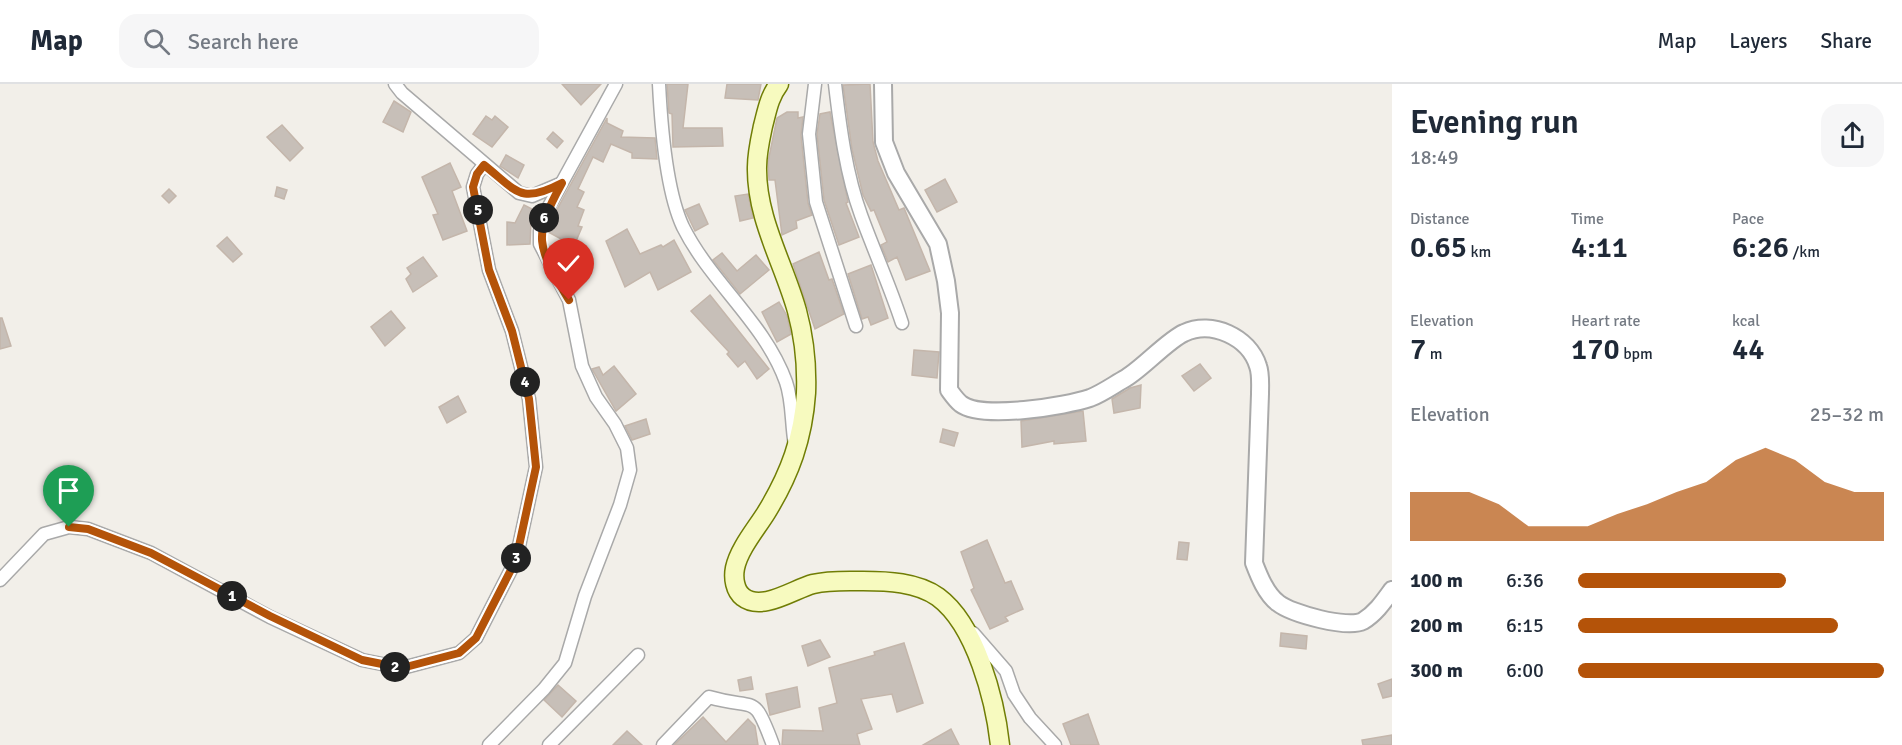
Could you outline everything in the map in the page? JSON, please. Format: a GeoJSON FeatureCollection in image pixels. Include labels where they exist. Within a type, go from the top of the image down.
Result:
{"type":"FeatureCollection","features":[{"type":"Feature","properties":{"kind":"main road"},"geometry":{"type":"LineString","coordinates":[[774,88],[757,168],[766,219],[797,311],[804,349],[804,421],[796,452],[769,509],[737,559],[734,579],[743,597],[765,602],[813,584],[883,581],[912,585],[936,596],[952,610],[978,655],[993,701],[1000,745]]}},
{"type":"Feature","properties":{"kind":"street"},"geometry":{"type":"LineString","coordinates":[[395,84],[402,93],[519,193],[532,196],[562,183]]}},
{"type":"Feature","properties":{"kind":"street"},"geometry":{"type":"LineString","coordinates":[[489,745],[544,689],[565,663],[591,577],[620,506],[630,470],[623,440],[596,397],[582,366],[569,300],[540,244],[540,231],[547,210],[616,84]]}},
{"type":"Feature","properties":{"kind":"street"},"geometry":{"type":"LineString","coordinates":[[659,84],[661,121],[675,201],[683,226],[709,269],[771,348],[790,398],[796,452]]}},
{"type":"Feature","properties":{"kind":"street"},"geometry":{"type":"LineString","coordinates":[[815,84],[809,134],[816,202],[856,326]]}},
{"type":"Feature","properties":{"kind":"street"},"geometry":{"type":"LineString","coordinates":[[835,84],[848,165],[860,213],[890,283],[902,323]]}},
{"type":"Feature","properties":{"kind":"street"},"geometry":{"type":"LineString","coordinates":[[883,84],[884,142],[896,172],[938,244],[950,313],[949,390],[961,405],[987,410],[1018,411],[1092,397],[1128,377],[1184,333],[1207,329],[1229,332],[1243,343],[1258,366],[1260,394],[1254,563],[1262,583],[1277,603],[1302,615],[1338,622],[1362,622],[1379,608],[1392,590]]}},
{"type":"Feature","properties":{"kind":"street"},"geometry":{"type":"LineString","coordinates":[[0,580],[44,534],[69,527],[88,529],[151,553],[270,616],[362,660],[402,668],[459,653],[476,638],[516,560],[536,467],[529,399],[512,331],[489,270],[473,187],[477,174],[484,165]]}},
{"type":"Feature","properties":{"kind":"street"},"geometry":{"type":"LineString","coordinates":[[952,610],[1006,671],[1014,694],[1030,718],[1055,745]]}},
{"type":"Feature","properties":{"kind":"street"},"geometry":{"type":"LineString","coordinates":[[549,745],[638,655]]}},
{"type":"Feature","properties":{"kind":"street"},"geometry":{"type":"LineString","coordinates":[[663,745],[709,697],[752,704],[758,708],[772,744]]}},
{"type":"Feature","properties":{"kind":"building"},"geometry":{"type":"Polygon","coordinates":[[[562,84],[601,84],[581,105],[562,84]]]}},
{"type":"Feature","properties":{"kind":"building"},"geometry":{"type":"Polygon","coordinates":[[[667,84],[688,84],[683,128],[722,128],[723,146],[673,147],[672,114],[669,113],[667,84]]]}},
{"type":"Feature","properties":{"kind":"building"},"geometry":{"type":"Polygon","coordinates":[[[727,84],[761,84],[758,100],[725,98],[727,84]]]}},
{"type":"Feature","properties":{"kind":"building"},"geometry":{"type":"Polygon","coordinates":[[[870,84],[873,142],[878,161],[899,210],[904,208],[930,271],[906,280],[897,257],[888,262],[881,245],[887,242],[874,210],[871,211],[863,195],[852,149],[843,85],[870,84]]]}},
{"type":"Feature","properties":{"kind":"building"},"geometry":{"type":"Polygon","coordinates":[[[394,101],[411,112],[403,132],[383,122],[394,101]]]}},
{"type":"Feature","properties":{"kind":"building"},"geometry":{"type":"Polygon","coordinates":[[[787,112],[798,112],[798,118],[803,117],[801,135],[808,203],[812,215],[796,221],[797,228],[782,235],[775,180],[769,180],[768,162],[777,118],[787,112]]]}},
{"type":"Feature","properties":{"kind":"building"},"geometry":{"type":"Polygon","coordinates":[[[830,112],[848,202],[846,203],[859,237],[839,245],[824,200],[817,134],[820,114],[830,112]]]}},
{"type":"Feature","properties":{"kind":"building"},"geometry":{"type":"Polygon","coordinates":[[[486,116],[492,120],[495,116],[508,127],[492,147],[473,134],[486,116]]]}},
{"type":"Feature","properties":{"kind":"building"},"geometry":{"type":"Polygon","coordinates":[[[607,118],[607,123],[623,131],[621,137],[655,138],[657,159],[632,158],[632,153],[611,144],[603,162],[593,157],[578,189],[584,192],[577,207],[584,210],[578,226],[582,227],[574,246],[548,232],[555,213],[607,118]]]}},
{"type":"Feature","properties":{"kind":"building"},"geometry":{"type":"Polygon","coordinates":[[[282,125],[303,148],[290,161],[267,137],[282,125]]]}},
{"type":"Feature","properties":{"kind":"building"},"geometry":{"type":"Polygon","coordinates":[[[553,132],[563,141],[557,148],[547,139],[553,132]]]}},
{"type":"Feature","properties":{"kind":"building"},"geometry":{"type":"Polygon","coordinates":[[[506,155],[524,165],[518,178],[500,166],[506,155]]]}},
{"type":"Feature","properties":{"kind":"building"},"geometry":{"type":"Polygon","coordinates":[[[450,163],[461,187],[452,191],[467,231],[443,240],[433,215],[438,214],[422,177],[450,163]]]}},
{"type":"Feature","properties":{"kind":"building"},"geometry":{"type":"Polygon","coordinates":[[[945,179],[957,202],[937,212],[925,190],[945,179]]]}},
{"type":"Feature","properties":{"kind":"building"},"geometry":{"type":"Polygon","coordinates":[[[277,187],[287,190],[284,199],[275,196],[277,187]]]}},
{"type":"Feature","properties":{"kind":"building"},"geometry":{"type":"Polygon","coordinates":[[[169,189],[176,196],[169,203],[162,196],[169,189]]]}},
{"type":"Feature","properties":{"kind":"building"},"geometry":{"type":"Polygon","coordinates":[[[748,194],[753,218],[740,221],[735,196],[748,194]]]}},
{"type":"Feature","properties":{"kind":"building"},"geometry":{"type":"Polygon","coordinates":[[[699,204],[708,224],[695,231],[685,210],[699,204]]]}},
{"type":"Feature","properties":{"kind":"building"},"geometry":{"type":"Polygon","coordinates":[[[524,205],[538,212],[534,223],[531,222],[530,244],[507,245],[507,222],[515,223],[524,205]]]}},
{"type":"Feature","properties":{"kind":"building"},"geometry":{"type":"Polygon","coordinates":[[[627,229],[640,254],[661,245],[663,247],[674,240],[691,272],[658,290],[650,272],[625,287],[606,241],[627,229]]]}},
{"type":"Feature","properties":{"kind":"building"},"geometry":{"type":"Polygon","coordinates":[[[227,237],[242,254],[233,262],[217,246],[227,237]]]}},
{"type":"Feature","properties":{"kind":"building"},"geometry":{"type":"Polygon","coordinates":[[[571,252],[586,276],[572,287],[558,261],[571,252]]]}},
{"type":"Feature","properties":{"kind":"building"},"geometry":{"type":"Polygon","coordinates":[[[819,252],[829,280],[832,279],[844,314],[815,329],[793,264],[819,252]]]}},
{"type":"Feature","properties":{"kind":"building"},"geometry":{"type":"Polygon","coordinates":[[[722,253],[737,271],[756,255],[769,270],[740,294],[713,260],[722,253]]]}},
{"type":"Feature","properties":{"kind":"building"},"geometry":{"type":"Polygon","coordinates":[[[423,257],[437,276],[413,292],[406,279],[411,274],[407,268],[423,257]]]}},
{"type":"Feature","properties":{"kind":"building"},"geometry":{"type":"Polygon","coordinates":[[[871,265],[888,318],[871,325],[868,317],[862,319],[848,274],[871,265]]]}},
{"type":"Feature","properties":{"kind":"building"},"geometry":{"type":"Polygon","coordinates":[[[710,295],[769,369],[757,379],[745,361],[738,367],[727,354],[729,352],[691,311],[710,295]]]}},
{"type":"Feature","properties":{"kind":"building"},"geometry":{"type":"Polygon","coordinates":[[[779,302],[787,316],[791,334],[777,342],[762,312],[779,302]]]}},
{"type":"Feature","properties":{"kind":"building"},"geometry":{"type":"Polygon","coordinates":[[[391,311],[405,328],[385,346],[371,327],[391,311]]]}},
{"type":"Feature","properties":{"kind":"building"},"geometry":{"type":"Polygon","coordinates":[[[0,318],[2,318],[11,346],[0,349],[0,318]]]}},
{"type":"Feature","properties":{"kind":"building"},"geometry":{"type":"Polygon","coordinates":[[[914,350],[939,352],[937,378],[912,375],[914,350]]]}},
{"type":"Feature","properties":{"kind":"building"},"geometry":{"type":"Polygon","coordinates":[[[1200,364],[1211,378],[1194,391],[1182,376],[1200,364]]]}},
{"type":"Feature","properties":{"kind":"building"},"geometry":{"type":"Polygon","coordinates":[[[614,366],[636,394],[616,411],[592,369],[599,367],[603,375],[614,366]]]}},
{"type":"Feature","properties":{"kind":"building"},"geometry":{"type":"Polygon","coordinates":[[[1141,385],[1140,408],[1114,413],[1112,399],[1130,388],[1141,385]]]}},
{"type":"Feature","properties":{"kind":"building"},"geometry":{"type":"Polygon","coordinates":[[[458,396],[466,412],[447,423],[439,407],[458,396]]]}},
{"type":"Feature","properties":{"kind":"building"},"geometry":{"type":"Polygon","coordinates":[[[1083,411],[1086,441],[1054,444],[1054,441],[1022,447],[1021,421],[1083,411]]]}},
{"type":"Feature","properties":{"kind":"building"},"geometry":{"type":"Polygon","coordinates":[[[646,419],[650,434],[632,440],[625,426],[646,419]]]}},
{"type":"Feature","properties":{"kind":"building"},"geometry":{"type":"Polygon","coordinates":[[[943,429],[958,433],[954,446],[940,442],[943,429]]]}},
{"type":"Feature","properties":{"kind":"building"},"geometry":{"type":"Polygon","coordinates":[[[987,540],[1005,583],[1011,581],[1023,609],[1005,617],[1008,621],[990,629],[971,590],[974,588],[961,552],[987,540]]]}},
{"type":"Feature","properties":{"kind":"building"},"geometry":{"type":"Polygon","coordinates":[[[1179,542],[1189,543],[1187,560],[1177,559],[1179,542]]]}},
{"type":"Feature","properties":{"kind":"building"},"geometry":{"type":"Polygon","coordinates":[[[1281,633],[1307,636],[1306,649],[1280,646],[1281,633]]]}},
{"type":"Feature","properties":{"kind":"building"},"geometry":{"type":"Polygon","coordinates":[[[820,640],[830,657],[808,666],[802,646],[820,640]]]}},
{"type":"Feature","properties":{"kind":"building"},"geometry":{"type":"Polygon","coordinates":[[[904,643],[923,703],[897,712],[892,694],[861,699],[872,729],[857,734],[860,745],[782,745],[783,730],[823,731],[819,708],[837,703],[829,668],[875,655],[874,652],[904,643]]]}},
{"type":"Feature","properties":{"kind":"building"},"geometry":{"type":"Polygon","coordinates":[[[751,677],[753,689],[740,691],[738,680],[751,677]]]}},
{"type":"Feature","properties":{"kind":"building"},"geometry":{"type":"Polygon","coordinates":[[[1392,679],[1392,696],[1383,698],[1378,684],[1392,679]]]}},
{"type":"Feature","properties":{"kind":"building"},"geometry":{"type":"Polygon","coordinates":[[[558,685],[576,701],[562,717],[544,700],[558,685]]]}},
{"type":"Feature","properties":{"kind":"building"},"geometry":{"type":"Polygon","coordinates":[[[797,687],[800,707],[770,715],[766,694],[797,687]]]}},
{"type":"Feature","properties":{"kind":"building"},"geometry":{"type":"Polygon","coordinates":[[[1088,714],[1099,745],[1071,745],[1063,724],[1088,714]]]}},
{"type":"Feature","properties":{"kind":"building"},"geometry":{"type":"Polygon","coordinates":[[[703,717],[726,742],[748,719],[755,726],[758,745],[674,745],[703,717]]]}},
{"type":"Feature","properties":{"kind":"building"},"geometry":{"type":"Polygon","coordinates":[[[951,729],[959,745],[923,745],[951,729]]]}},
{"type":"Feature","properties":{"kind":"building"},"geometry":{"type":"Polygon","coordinates":[[[627,731],[642,745],[613,745],[627,731]]]}},
{"type":"Feature","properties":{"kind":"building"},"geometry":{"type":"Polygon","coordinates":[[[1392,735],[1392,745],[1363,745],[1362,740],[1392,735]]]}},
{"type":"Feature","properties":{"kind":"route"},"geometry":{"type":"LineString","coordinates":[[69,527],[88,529],[151,553],[270,616],[362,660],[402,668],[459,653],[476,638],[516,560],[536,467],[529,399],[512,331],[489,270],[473,187],[477,174],[484,165],[519,193],[532,196],[544,193],[562,183],[547,210],[540,231],[540,244],[549,266],[569,300]]}}]}
